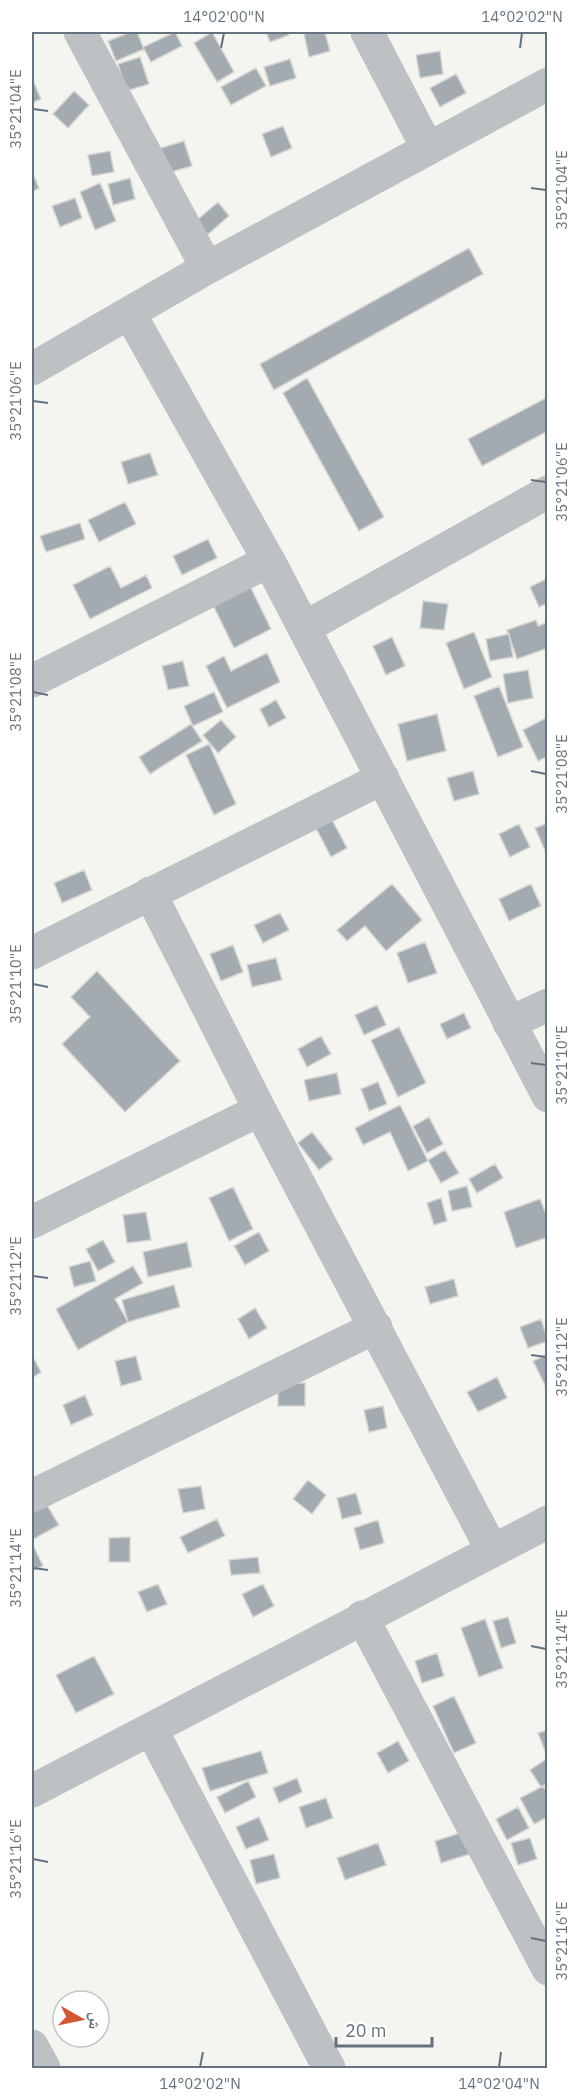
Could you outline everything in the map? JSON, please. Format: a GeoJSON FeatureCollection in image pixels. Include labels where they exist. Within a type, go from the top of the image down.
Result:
{"type":"FeatureCollection","features":[{"type":"Feature","properties":{"kind":"street"},"geometry":{"type":"LineString","coordinates":[[80,32],[207,268]]}},
{"type":"Feature","properties":{"kind":"street"},"geometry":{"type":"LineString","coordinates":[[367,32],[428,149]]}},
{"type":"Feature","properties":{"kind":"street"},"geometry":{"type":"LineString","coordinates":[[32,369],[207,268],[548,84]]}},
{"type":"Feature","properties":{"kind":"street"},"geometry":{"type":"LineString","coordinates":[[130,314],[269,561],[548,1096]]}},
{"type":"Feature","properties":{"kind":"street"},"geometry":{"type":"LineString","coordinates":[[304,628],[547,493]]}},
{"type":"Feature","properties":{"kind":"street"},"geometry":{"type":"LineString","coordinates":[[32,681],[269,561]]}},
{"type":"Feature","properties":{"kind":"street"},"geometry":{"type":"LineString","coordinates":[[32,952],[383,778]]}},
{"type":"Feature","properties":{"kind":"street"},"geometry":{"type":"LineString","coordinates":[[150,893],[492,1550]]}},
{"type":"Feature","properties":{"kind":"street"},"geometry":{"type":"LineString","coordinates":[[509,1023],[548,1005]]}},
{"type":"Feature","properties":{"kind":"street"},"geometry":{"type":"LineString","coordinates":[[32,1222],[261,1110]]}},
{"type":"Feature","properties":{"kind":"street"},"geometry":{"type":"LineString","coordinates":[[32,1497],[376,1327]]}},
{"type":"Feature","properties":{"kind":"street"},"geometry":{"type":"LineString","coordinates":[[32,1791],[548,1522]]}},
{"type":"Feature","properties":{"kind":"street"},"geometry":{"type":"LineString","coordinates":[[362,1617],[548,1969]]}},
{"type":"Feature","properties":{"kind":"street"},"geometry":{"type":"LineString","coordinates":[[151,1729],[329,2068]]}},
{"type":"Feature","properties":{"kind":"street"},"geometry":{"type":"LineString","coordinates":[[32,2046],[44,2068]]}},
{"type":"Feature","properties":{"kind":"building"},"geometry":{"type":"Polygon","coordinates":[[[137,32],[144,49],[116,61],[108,41],[137,32]]]}},
{"type":"Feature","properties":{"kind":"building"},"geometry":{"type":"Polygon","coordinates":[[[175,32],[182,46],[151,62],[143,47],[175,32]]]}},
{"type":"Feature","properties":{"kind":"building"},"geometry":{"type":"Polygon","coordinates":[[[212,32],[234,72],[217,82],[194,43],[212,32]]]}},
{"type":"Feature","properties":{"kind":"building"},"geometry":{"type":"Polygon","coordinates":[[[266,32],[288,32],[289,35],[270,42],[266,32]]]}},
{"type":"Feature","properties":{"kind":"building"},"geometry":{"type":"Polygon","coordinates":[[[325,32],[330,51],[309,57],[304,34],[325,32]]]}},
{"type":"Feature","properties":{"kind":"building"},"geometry":{"type":"Polygon","coordinates":[[[440,51],[443,74],[420,78],[416,55],[440,51]]]}},
{"type":"Feature","properties":{"kind":"building"},"geometry":{"type":"Polygon","coordinates":[[[140,57],[149,84],[126,91],[118,64],[140,57]]]}},
{"type":"Feature","properties":{"kind":"building"},"geometry":{"type":"Polygon","coordinates":[[[290,59],[296,78],[270,86],[264,67],[290,59]]]}},
{"type":"Feature","properties":{"kind":"building"},"geometry":{"type":"Polygon","coordinates":[[[256,68],[266,86],[231,105],[221,87],[256,68]]]}},
{"type":"Feature","properties":{"kind":"building"},"geometry":{"type":"Polygon","coordinates":[[[456,74],[466,93],[440,107],[430,88],[456,74]]]}},
{"type":"Feature","properties":{"kind":"building"},"geometry":{"type":"Polygon","coordinates":[[[32,78],[41,99],[32,103],[32,78]]]}},
{"type":"Feature","properties":{"kind":"building"},"geometry":{"type":"Polygon","coordinates":[[[74,91],[89,105],[68,128],[53,114],[74,91]]]}},
{"type":"Feature","properties":{"kind":"building"},"geometry":{"type":"Polygon","coordinates":[[[283,126],[292,148],[271,157],[262,134],[283,126]]]}},
{"type":"Feature","properties":{"kind":"building"},"geometry":{"type":"Polygon","coordinates":[[[184,141],[192,166],[168,173],[161,148],[184,141]]]}},
{"type":"Feature","properties":{"kind":"building"},"geometry":{"type":"Polygon","coordinates":[[[110,151],[114,172],[92,176],[88,155],[110,151]]]}},
{"type":"Feature","properties":{"kind":"building"},"geometry":{"type":"Polygon","coordinates":[[[32,172],[39,188],[32,192],[32,172]]]}},
{"type":"Feature","properties":{"kind":"building"},"geometry":{"type":"Polygon","coordinates":[[[130,178],[135,199],[113,205],[108,184],[130,178]]]}},
{"type":"Feature","properties":{"kind":"building"},"geometry":{"type":"Polygon","coordinates":[[[100,183],[116,221],[95,230],[80,192],[100,183]]]}},
{"type":"Feature","properties":{"kind":"building"},"geometry":{"type":"Polygon","coordinates":[[[75,198],[82,218],[60,227],[52,206],[75,198]]]}},
{"type":"Feature","properties":{"kind":"building"},"geometry":{"type":"Polygon","coordinates":[[[218,202],[229,216],[207,235],[196,221],[218,202]]]}},
{"type":"Feature","properties":{"kind":"building"},"geometry":{"type":"Polygon","coordinates":[[[469,248],[483,274],[274,390],[260,364],[469,248]]]}},
{"type":"Feature","properties":{"kind":"building"},"geometry":{"type":"Polygon","coordinates":[[[307,378],[384,517],[359,531],[283,393],[307,378]]]}},
{"type":"Feature","properties":{"kind":"building"},"geometry":{"type":"Polygon","coordinates":[[[548,397],[548,431],[482,466],[468,439],[548,397]]]}},
{"type":"Feature","properties":{"kind":"building"},"geometry":{"type":"Polygon","coordinates":[[[150,453],[158,475],[128,484],[121,462],[150,453]]]}},
{"type":"Feature","properties":{"kind":"building"},"geometry":{"type":"Polygon","coordinates":[[[125,502],[136,524],[99,542],[88,520],[125,502]]]}},
{"type":"Feature","properties":{"kind":"building"},"geometry":{"type":"Polygon","coordinates":[[[80,523],[85,539],[46,552],[40,536],[80,523]]]}},
{"type":"Feature","properties":{"kind":"building"},"geometry":{"type":"Polygon","coordinates":[[[208,539],[217,558],[182,575],[173,556],[208,539]]]}},
{"type":"Feature","properties":{"kind":"building"},"geometry":{"type":"Polygon","coordinates":[[[110,566],[121,588],[146,575],[152,588],[90,619],[73,585],[110,566]]]}},
{"type":"Feature","properties":{"kind":"building"},"geometry":{"type":"Polygon","coordinates":[[[548,578],[548,603],[539,607],[530,587],[548,578]]]}},
{"type":"Feature","properties":{"kind":"building"},"geometry":{"type":"Polygon","coordinates":[[[250,586],[271,629],[234,648],[213,605],[250,586]]]}},
{"type":"Feature","properties":{"kind":"building"},"geometry":{"type":"Polygon","coordinates":[[[423,601],[448,604],[444,630],[420,628],[423,601]]]}},
{"type":"Feature","properties":{"kind":"building"},"geometry":{"type":"Polygon","coordinates":[[[536,620],[538,626],[548,622],[548,648],[517,659],[507,630],[536,620]]]}},
{"type":"Feature","properties":{"kind":"building"},"geometry":{"type":"Polygon","coordinates":[[[474,632],[492,677],[464,689],[446,643],[474,632]]]}},
{"type":"Feature","properties":{"kind":"building"},"geometry":{"type":"Polygon","coordinates":[[[509,634],[513,657],[490,661],[486,639],[509,634]]]}},
{"type":"Feature","properties":{"kind":"building"},"geometry":{"type":"Polygon","coordinates":[[[392,637],[405,666],[386,675],[373,646],[392,637]]]}},
{"type":"Feature","properties":{"kind":"building"},"geometry":{"type":"Polygon","coordinates":[[[267,653],[280,682],[227,708],[206,666],[224,656],[231,671],[267,653]]]}},
{"type":"Feature","properties":{"kind":"building"},"geometry":{"type":"Polygon","coordinates":[[[183,661],[189,686],[168,690],[162,666],[183,661]]]}},
{"type":"Feature","properties":{"kind":"building"},"geometry":{"type":"Polygon","coordinates":[[[528,670],[533,698],[508,703],[503,674],[528,670]]]}},
{"type":"Feature","properties":{"kind":"building"},"geometry":{"type":"Polygon","coordinates":[[[499,686],[523,747],[498,757],[474,696],[499,686]]]}},
{"type":"Feature","properties":{"kind":"building"},"geometry":{"type":"Polygon","coordinates":[[[214,692],[223,712],[193,726],[184,706],[214,692]]]}},
{"type":"Feature","properties":{"kind":"building"},"geometry":{"type":"Polygon","coordinates":[[[276,700],[286,718],[269,727],[260,709],[276,700]]]}},
{"type":"Feature","properties":{"kind":"building"},"geometry":{"type":"Polygon","coordinates":[[[437,714],[446,751],[407,761],[398,724],[437,714]]]}},
{"type":"Feature","properties":{"kind":"building"},"geometry":{"type":"Polygon","coordinates":[[[548,717],[548,756],[538,761],[523,730],[548,717]]]}},
{"type":"Feature","properties":{"kind":"building"},"geometry":{"type":"Polygon","coordinates":[[[221,720],[236,737],[218,753],[203,735],[221,720]]]}},
{"type":"Feature","properties":{"kind":"building"},"geometry":{"type":"Polygon","coordinates":[[[191,724],[202,741],[150,774],[139,757],[191,724]]]}},
{"type":"Feature","properties":{"kind":"building"},"geometry":{"type":"Polygon","coordinates":[[[209,744],[236,804],[214,815],[186,755],[209,744]]]}},
{"type":"Feature","properties":{"kind":"building"},"geometry":{"type":"Polygon","coordinates":[[[473,771],[479,794],[454,801],[447,778],[473,771]]]}},
{"type":"Feature","properties":{"kind":"building"},"geometry":{"type":"Polygon","coordinates":[[[331,818],[347,848],[331,857],[315,826],[331,818]]]}},
{"type":"Feature","properties":{"kind":"building"},"geometry":{"type":"Polygon","coordinates":[[[548,823],[548,852],[546,853],[535,828],[548,823]]]}},
{"type":"Feature","properties":{"kind":"building"},"geometry":{"type":"Polygon","coordinates":[[[519,824],[530,847],[510,857],[499,834],[519,824]]]}},
{"type":"Feature","properties":{"kind":"building"},"geometry":{"type":"Polygon","coordinates":[[[84,870],[92,890],[62,903],[54,883],[84,870]]]}},
{"type":"Feature","properties":{"kind":"building"},"geometry":{"type":"Polygon","coordinates":[[[392,884],[422,920],[386,951],[365,926],[347,941],[337,930],[392,884]]]}},
{"type":"Feature","properties":{"kind":"building"},"geometry":{"type":"Polygon","coordinates":[[[531,884],[541,906],[509,921],[499,899],[531,884]]]}},
{"type":"Feature","properties":{"kind":"building"},"geometry":{"type":"Polygon","coordinates":[[[280,913],[289,930],[263,943],[254,925],[280,913]]]}},
{"type":"Feature","properties":{"kind":"building"},"geometry":{"type":"Polygon","coordinates":[[[425,942],[437,973],[408,983],[397,953],[425,942]]]}},
{"type":"Feature","properties":{"kind":"building"},"geometry":{"type":"Polygon","coordinates":[[[233,945],[243,972],[221,981],[210,954],[233,945]]]}},
{"type":"Feature","properties":{"kind":"building"},"geometry":{"type":"Polygon","coordinates":[[[276,958],[282,980],[252,987],[247,965],[276,958]]]}},
{"type":"Feature","properties":{"kind":"building"},"geometry":{"type":"Polygon","coordinates":[[[97,971],[180,1061],[125,1112],[62,1044],[90,1017],[71,997],[97,971]]]}},
{"type":"Feature","properties":{"kind":"building"},"geometry":{"type":"Polygon","coordinates":[[[377,1005],[386,1025],[364,1035],[355,1015],[377,1005]]]}},
{"type":"Feature","properties":{"kind":"building"},"geometry":{"type":"Polygon","coordinates":[[[464,1013],[471,1028],[447,1039],[440,1024],[464,1013]]]}},
{"type":"Feature","properties":{"kind":"building"},"geometry":{"type":"Polygon","coordinates":[[[399,1027],[426,1083],[398,1097],[371,1040],[399,1027]]]}},
{"type":"Feature","properties":{"kind":"building"},"geometry":{"type":"Polygon","coordinates":[[[321,1036],[331,1054],[307,1067],[298,1049],[321,1036]]]}},
{"type":"Feature","properties":{"kind":"building"},"geometry":{"type":"Polygon","coordinates":[[[337,1073],[341,1094],[309,1101],[304,1080],[337,1073]]]}},
{"type":"Feature","properties":{"kind":"building"},"geometry":{"type":"Polygon","coordinates":[[[378,1082],[387,1104],[369,1111],[361,1089],[378,1082]]]}},
{"type":"Feature","properties":{"kind":"building"},"geometry":{"type":"Polygon","coordinates":[[[400,1105],[428,1161],[408,1171],[390,1132],[363,1145],[355,1128],[400,1105]]]}},
{"type":"Feature","properties":{"kind":"building"},"geometry":{"type":"Polygon","coordinates":[[[429,1117],[443,1144],[427,1153],[413,1126],[429,1117]]]}},
{"type":"Feature","properties":{"kind":"building"},"geometry":{"type":"Polygon","coordinates":[[[312,1132],[333,1159],[319,1170],[298,1143],[312,1132]]]}},
{"type":"Feature","properties":{"kind":"building"},"geometry":{"type":"Polygon","coordinates":[[[445,1150],[459,1173],[441,1183],[428,1160],[445,1150]]]}},
{"type":"Feature","properties":{"kind":"building"},"geometry":{"type":"Polygon","coordinates":[[[495,1164],[503,1178],[477,1193],[469,1179],[495,1164]]]}},
{"type":"Feature","properties":{"kind":"building"},"geometry":{"type":"Polygon","coordinates":[[[467,1186],[472,1207],[452,1211],[448,1191],[467,1186]]]}},
{"type":"Feature","properties":{"kind":"building"},"geometry":{"type":"Polygon","coordinates":[[[233,1187],[253,1229],[229,1241],[209,1198],[233,1187]]]}},
{"type":"Feature","properties":{"kind":"building"},"geometry":{"type":"Polygon","coordinates":[[[441,1198],[447,1221],[434,1225],[427,1203],[441,1198]]]}},
{"type":"Feature","properties":{"kind":"building"},"geometry":{"type":"Polygon","coordinates":[[[540,1199],[548,1219],[548,1237],[516,1248],[504,1212],[540,1199]]]}},
{"type":"Feature","properties":{"kind":"building"},"geometry":{"type":"Polygon","coordinates":[[[146,1212],[151,1240],[127,1243],[123,1215],[146,1212]]]}},
{"type":"Feature","properties":{"kind":"building"},"geometry":{"type":"Polygon","coordinates":[[[259,1232],[269,1251],[245,1265],[234,1246],[259,1232]]]}},
{"type":"Feature","properties":{"kind":"building"},"geometry":{"type":"Polygon","coordinates":[[[103,1240],[115,1262],[98,1271],[86,1249],[103,1240]]]}},
{"type":"Feature","properties":{"kind":"building"},"geometry":{"type":"Polygon","coordinates":[[[187,1242],[192,1267],[148,1277],[143,1252],[187,1242]]]}},
{"type":"Feature","properties":{"kind":"building"},"geometry":{"type":"Polygon","coordinates":[[[90,1261],[96,1281],[74,1287],[69,1267],[90,1261]]]}},
{"type":"Feature","properties":{"kind":"building"},"geometry":{"type":"Polygon","coordinates":[[[133,1266],[143,1283],[115,1299],[128,1322],[78,1350],[56,1309],[133,1266]]]}},
{"type":"Feature","properties":{"kind":"building"},"geometry":{"type":"Polygon","coordinates":[[[454,1279],[458,1296],[430,1304],[425,1287],[454,1279]]]}},
{"type":"Feature","properties":{"kind":"building"},"geometry":{"type":"Polygon","coordinates":[[[174,1285],[180,1307],[128,1322],[122,1300],[174,1285]]]}},
{"type":"Feature","properties":{"kind":"building"},"geometry":{"type":"Polygon","coordinates":[[[255,1308],[267,1328],[249,1339],[238,1319],[255,1308]]]}},
{"type":"Feature","properties":{"kind":"building"},"geometry":{"type":"Polygon","coordinates":[[[541,1319],[548,1341],[528,1348],[520,1327],[541,1319]]]}},
{"type":"Feature","properties":{"kind":"building"},"geometry":{"type":"Polygon","coordinates":[[[548,1354],[548,1386],[546,1387],[533,1361],[548,1354]]]}},
{"type":"Feature","properties":{"kind":"building"},"geometry":{"type":"Polygon","coordinates":[[[32,1355],[41,1372],[32,1378],[32,1355]]]}},
{"type":"Feature","properties":{"kind":"building"},"geometry":{"type":"Polygon","coordinates":[[[136,1356],[142,1380],[121,1386],[115,1361],[136,1356]]]}},
{"type":"Feature","properties":{"kind":"building"},"geometry":{"type":"Polygon","coordinates":[[[497,1377],[507,1398],[478,1412],[467,1392],[497,1377]]]}},
{"type":"Feature","properties":{"kind":"building"},"geometry":{"type":"Polygon","coordinates":[[[278,1383],[305,1383],[305,1406],[278,1406],[278,1383]]]}},
{"type":"Feature","properties":{"kind":"building"},"geometry":{"type":"Polygon","coordinates":[[[85,1395],[93,1415],[71,1425],[63,1405],[85,1395]]]}},
{"type":"Feature","properties":{"kind":"building"},"geometry":{"type":"Polygon","coordinates":[[[383,1406],[387,1428],[369,1432],[364,1410],[383,1406]]]}},
{"type":"Feature","properties":{"kind":"building"},"geometry":{"type":"Polygon","coordinates":[[[308,1480],[326,1495],[312,1514],[293,1499],[308,1480]]]}},
{"type":"Feature","properties":{"kind":"building"},"geometry":{"type":"Polygon","coordinates":[[[201,1486],[205,1509],[183,1513],[178,1489],[201,1486]]]}},
{"type":"Feature","properties":{"kind":"building"},"geometry":{"type":"Polygon","coordinates":[[[356,1493],[362,1514],[342,1519],[337,1498],[356,1493]]]}},
{"type":"Feature","properties":{"kind":"building"},"geometry":{"type":"Polygon","coordinates":[[[45,1502],[59,1525],[32,1540],[32,1509],[45,1502]]]}},
{"type":"Feature","properties":{"kind":"building"},"geometry":{"type":"Polygon","coordinates":[[[217,1519],[225,1536],[188,1553],[180,1537],[217,1519]]]}},
{"type":"Feature","properties":{"kind":"building"},"geometry":{"type":"Polygon","coordinates":[[[378,1520],[384,1543],[360,1550],[354,1528],[378,1520]]]}},
{"type":"Feature","properties":{"kind":"building"},"geometry":{"type":"Polygon","coordinates":[[[130,1537],[130,1562],[109,1562],[109,1538],[130,1537]]]}},
{"type":"Feature","properties":{"kind":"building"},"geometry":{"type":"Polygon","coordinates":[[[32,1546],[43,1566],[32,1571],[32,1546]]]}},
{"type":"Feature","properties":{"kind":"building"},"geometry":{"type":"Polygon","coordinates":[[[258,1557],[260,1573],[231,1575],[229,1560],[258,1557]]]}},
{"type":"Feature","properties":{"kind":"building"},"geometry":{"type":"Polygon","coordinates":[[[158,1584],[167,1604],[147,1612],[138,1592],[158,1584]]]}},
{"type":"Feature","properties":{"kind":"building"},"geometry":{"type":"Polygon","coordinates":[[[263,1584],[274,1606],[253,1617],[242,1594],[263,1584]]]}},
{"type":"Feature","properties":{"kind":"building"},"geometry":{"type":"Polygon","coordinates":[[[508,1617],[516,1643],[501,1648],[493,1621],[508,1617]]]}},
{"type":"Feature","properties":{"kind":"building"},"geometry":{"type":"Polygon","coordinates":[[[485,1619],[503,1668],[479,1677],[461,1628],[485,1619]]]}},
{"type":"Feature","properties":{"kind":"building"},"geometry":{"type":"Polygon","coordinates":[[[437,1653],[444,1676],[422,1683],[415,1661],[437,1653]]]}},
{"type":"Feature","properties":{"kind":"building"},"geometry":{"type":"Polygon","coordinates":[[[94,1656],[114,1694],[76,1713],[56,1675],[94,1656]]]}},
{"type":"Feature","properties":{"kind":"building"},"geometry":{"type":"Polygon","coordinates":[[[454,1696],[476,1743],[454,1753],[433,1706],[454,1696]]]}},
{"type":"Feature","properties":{"kind":"building"},"geometry":{"type":"Polygon","coordinates":[[[548,1730],[548,1750],[545,1751],[538,1733],[548,1730]]]}},
{"type":"Feature","properties":{"kind":"building"},"geometry":{"type":"Polygon","coordinates":[[[398,1741],[409,1761],[388,1773],[377,1753],[398,1741]]]}},
{"type":"Feature","properties":{"kind":"building"},"geometry":{"type":"Polygon","coordinates":[[[261,1751],[268,1773],[210,1791],[202,1768],[261,1751]]]}},
{"type":"Feature","properties":{"kind":"building"},"geometry":{"type":"Polygon","coordinates":[[[548,1758],[548,1783],[541,1787],[530,1770],[548,1758]]]}},
{"type":"Feature","properties":{"kind":"building"},"geometry":{"type":"Polygon","coordinates":[[[297,1778],[302,1792],[279,1803],[273,1788],[297,1778]]]}},
{"type":"Feature","properties":{"kind":"building"},"geometry":{"type":"Polygon","coordinates":[[[248,1781],[256,1797],[225,1813],[217,1797],[248,1781]]]}},
{"type":"Feature","properties":{"kind":"building"},"geometry":{"type":"Polygon","coordinates":[[[543,1786],[548,1794],[548,1817],[534,1824],[520,1798],[543,1786]]]}},
{"type":"Feature","properties":{"kind":"building"},"geometry":{"type":"Polygon","coordinates":[[[326,1798],[333,1818],[306,1828],[299,1807],[326,1798]]]}},
{"type":"Feature","properties":{"kind":"building"},"geometry":{"type":"Polygon","coordinates":[[[518,1807],[529,1828],[507,1840],[496,1819],[518,1807]]]}},
{"type":"Feature","properties":{"kind":"building"},"geometry":{"type":"Polygon","coordinates":[[[259,1817],[269,1840],[246,1849],[236,1827],[259,1817]]]}},
{"type":"Feature","properties":{"kind":"building"},"geometry":{"type":"Polygon","coordinates":[[[463,1832],[470,1854],[441,1863],[435,1841],[463,1832]]]}},
{"type":"Feature","properties":{"kind":"building"},"geometry":{"type":"Polygon","coordinates":[[[530,1838],[537,1859],[518,1865],[511,1843],[530,1838]]]}},
{"type":"Feature","properties":{"kind":"building"},"geometry":{"type":"Polygon","coordinates":[[[378,1843],[386,1865],[345,1880],[337,1858],[378,1843]]]}},
{"type":"Feature","properties":{"kind":"building"},"geometry":{"type":"Polygon","coordinates":[[[274,1854],[280,1878],[256,1884],[250,1860],[274,1854]]]}}]}
